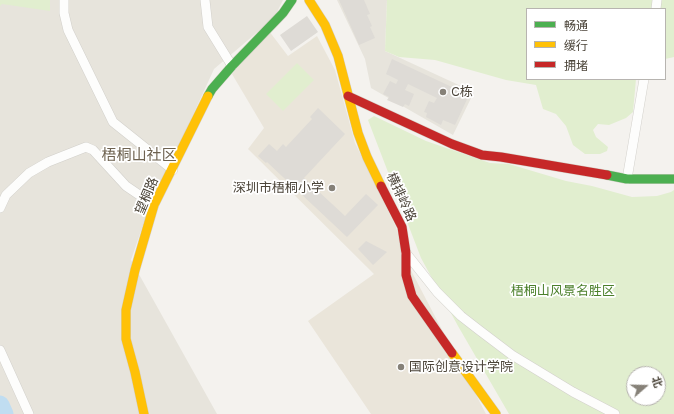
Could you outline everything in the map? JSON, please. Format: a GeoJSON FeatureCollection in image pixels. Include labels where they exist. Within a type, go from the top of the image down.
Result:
{"type":"FeatureCollection","features":[{"type":"Feature","properties":{"kind":"street"},"geometry":{"type":"LineString","coordinates":[[64,0],[64,13],[68,30],[113,122],[173,170]]}},
{"type":"Feature","properties":{"kind":"street"},"geometry":{"type":"LineString","coordinates":[[205,0],[208,27],[232,66]]}},
{"type":"Feature","properties":{"kind":"street","name":"望桐路"},"geometry":{"type":"LineString","coordinates":[[144,414],[126,339],[126,310],[135,270],[154,205],[173,170],[212,89],[232,66],[283,14],[292,0]]}},
{"type":"Feature","properties":{"kind":"street","name":"横排岭路"},"geometry":{"type":"LineString","coordinates":[[309,0],[325,25],[338,56],[358,133],[367,157],[402,228],[406,253],[406,275],[412,296],[496,414]]}},
{"type":"Feature","properties":{"kind":"street"},"geometry":{"type":"LineString","coordinates":[[627,179],[644,80]]}},
{"type":"Feature","properties":{"kind":"street"},"geometry":{"type":"LineString","coordinates":[[348,96],[452,144],[482,155],[627,179],[674,179]]}},
{"type":"Feature","properties":{"kind":"street"},"geometry":{"type":"LineString","coordinates":[[0,208],[6,195],[29,173],[48,162],[86,147],[93,150],[126,186],[154,205]]}},
{"type":"Feature","properties":{"kind":"street"},"geometry":{"type":"LineString","coordinates":[[406,253],[437,292],[461,316],[479,330],[519,359],[573,392],[615,414]]}},
{"type":"Feature","properties":{"kind":"street"},"geometry":{"type":"LineString","coordinates":[[0,350],[29,414]]}},
{"type":"Feature","properties":{"kind":"shaded area"},"geometry":{"type":"Polygon","coordinates":[[[0,0],[283,0],[274,18],[214,69],[144,222],[131,260],[217,414],[0,414],[0,0]]]}},
{"type":"Feature","properties":{"kind":"shaded area"},"geometry":{"type":"Polygon","coordinates":[[[337,0],[387,0],[385,51],[474,92],[453,135],[371,88],[365,59],[337,0]]]}},
{"type":"Feature","properties":{"kind":"shaded area"},"geometry":{"type":"Polygon","coordinates":[[[269,31],[288,56],[317,36],[335,70],[355,143],[396,227],[404,257],[486,414],[371,414],[308,321],[374,274],[248,149],[264,128],[232,74],[269,31]]]}},
{"type":"Feature","properties":{"kind":"green space"},"geometry":{"type":"Polygon","coordinates":[[[0,0],[50,0],[50,11],[2,4],[0,6],[0,0]]]}},
{"type":"Feature","properties":{"kind":"green space"},"geometry":{"type":"Polygon","coordinates":[[[387,0],[674,0],[674,57],[666,59],[666,8],[526,8],[526,80],[636,80],[633,112],[626,118],[609,125],[598,124],[593,130],[596,137],[608,147],[607,151],[600,154],[585,154],[573,145],[566,126],[556,114],[543,109],[536,85],[506,80],[435,60],[399,57],[385,51],[387,0]]]}},
{"type":"Feature","properties":{"kind":"green space"},"geometry":{"type":"Polygon","coordinates":[[[297,63],[314,80],[283,111],[266,94],[297,63]]]}},
{"type":"Feature","properties":{"kind":"green space","name":"梧桐山风景名胜区"},"geometry":{"type":"Polygon","coordinates":[[[374,116],[426,141],[490,163],[509,164],[566,181],[592,186],[632,197],[657,196],[674,190],[674,414],[509,414],[421,258],[368,120],[374,116]]]}},
{"type":"Feature","properties":{"kind":"building"},"geometry":{"type":"Polygon","coordinates":[[[339,0],[364,0],[370,14],[367,15],[375,38],[359,45],[339,0]]]}},
{"type":"Feature","properties":{"kind":"building"},"geometry":{"type":"Polygon","coordinates":[[[307,16],[318,32],[291,51],[280,35],[307,16]]]}},
{"type":"Feature","properties":{"kind":"building","name":"C栋"},"geometry":{"type":"Polygon","coordinates":[[[392,59],[469,95],[455,125],[443,120],[441,125],[426,117],[427,113],[424,112],[429,101],[434,103],[437,98],[408,84],[405,90],[414,94],[409,106],[405,104],[403,107],[387,100],[389,97],[383,94],[390,81],[396,84],[398,80],[386,74],[392,59]]]}},
{"type":"Feature","properties":{"kind":"building"},"geometry":{"type":"Polygon","coordinates":[[[318,108],[345,134],[304,178],[345,216],[366,194],[378,205],[347,237],[267,162],[266,163],[258,156],[269,144],[277,151],[283,144],[286,147],[312,119],[310,117],[318,108]]]}},
{"type":"Feature","properties":{"kind":"building"},"geometry":{"type":"Polygon","coordinates":[[[366,241],[387,252],[373,265],[358,249],[366,241]]]}},
{"type":"Feature","properties":{"kind":"waterway"},"geometry":{"type":"LineString","coordinates":[[0,405],[4,414]]}},
{"type":"Feature","properties":{"kind":"traffic: fast"},"geometry":{"type":"LineString","coordinates":[[208,96],[212,89],[232,66],[283,13],[292,0]]}},
{"type":"Feature","properties":{"kind":"traffic: fast"},"geometry":{"type":"LineString","coordinates":[[607,175],[627,179],[674,179]]}},
{"type":"Feature","properties":{"kind":"traffic: slow"},"geometry":{"type":"LineString","coordinates":[[309,0],[325,25],[338,56],[358,133],[367,157],[381,186]]}},
{"type":"Feature","properties":{"kind":"traffic: slow"},"geometry":{"type":"LineString","coordinates":[[144,414],[126,339],[126,310],[135,270],[154,205],[208,96]]}},
{"type":"Feature","properties":{"kind":"traffic: slow"},"geometry":{"type":"LineString","coordinates":[[452,353],[496,414]]}},
{"type":"Feature","properties":{"kind":"traffic: jam"},"geometry":{"type":"LineString","coordinates":[[348,96],[452,144],[482,155],[607,175]]}},
{"type":"Feature","properties":{"kind":"traffic: jam"},"geometry":{"type":"LineString","coordinates":[[381,186],[402,227],[406,253],[406,275],[412,296],[452,353]]}},
{"type":"Feature","properties":{"kind":"place","name":"C栋"},"geometry":{"type":"Point","coordinates":[443,92]}},
{"type":"Feature","properties":{"kind":"place","name":"深圳市梧桐小学"},"geometry":{"type":"Point","coordinates":[332,188]}},
{"type":"Feature","properties":{"kind":"place","name":"国际创意设计学院"},"geometry":{"type":"Point","coordinates":[401,367]}},
{"type":"Feature","properties":{"kind":"district","name":"梧桐山社区"},"geometry":{"type":"Point","coordinates":[139,156]}}]}
